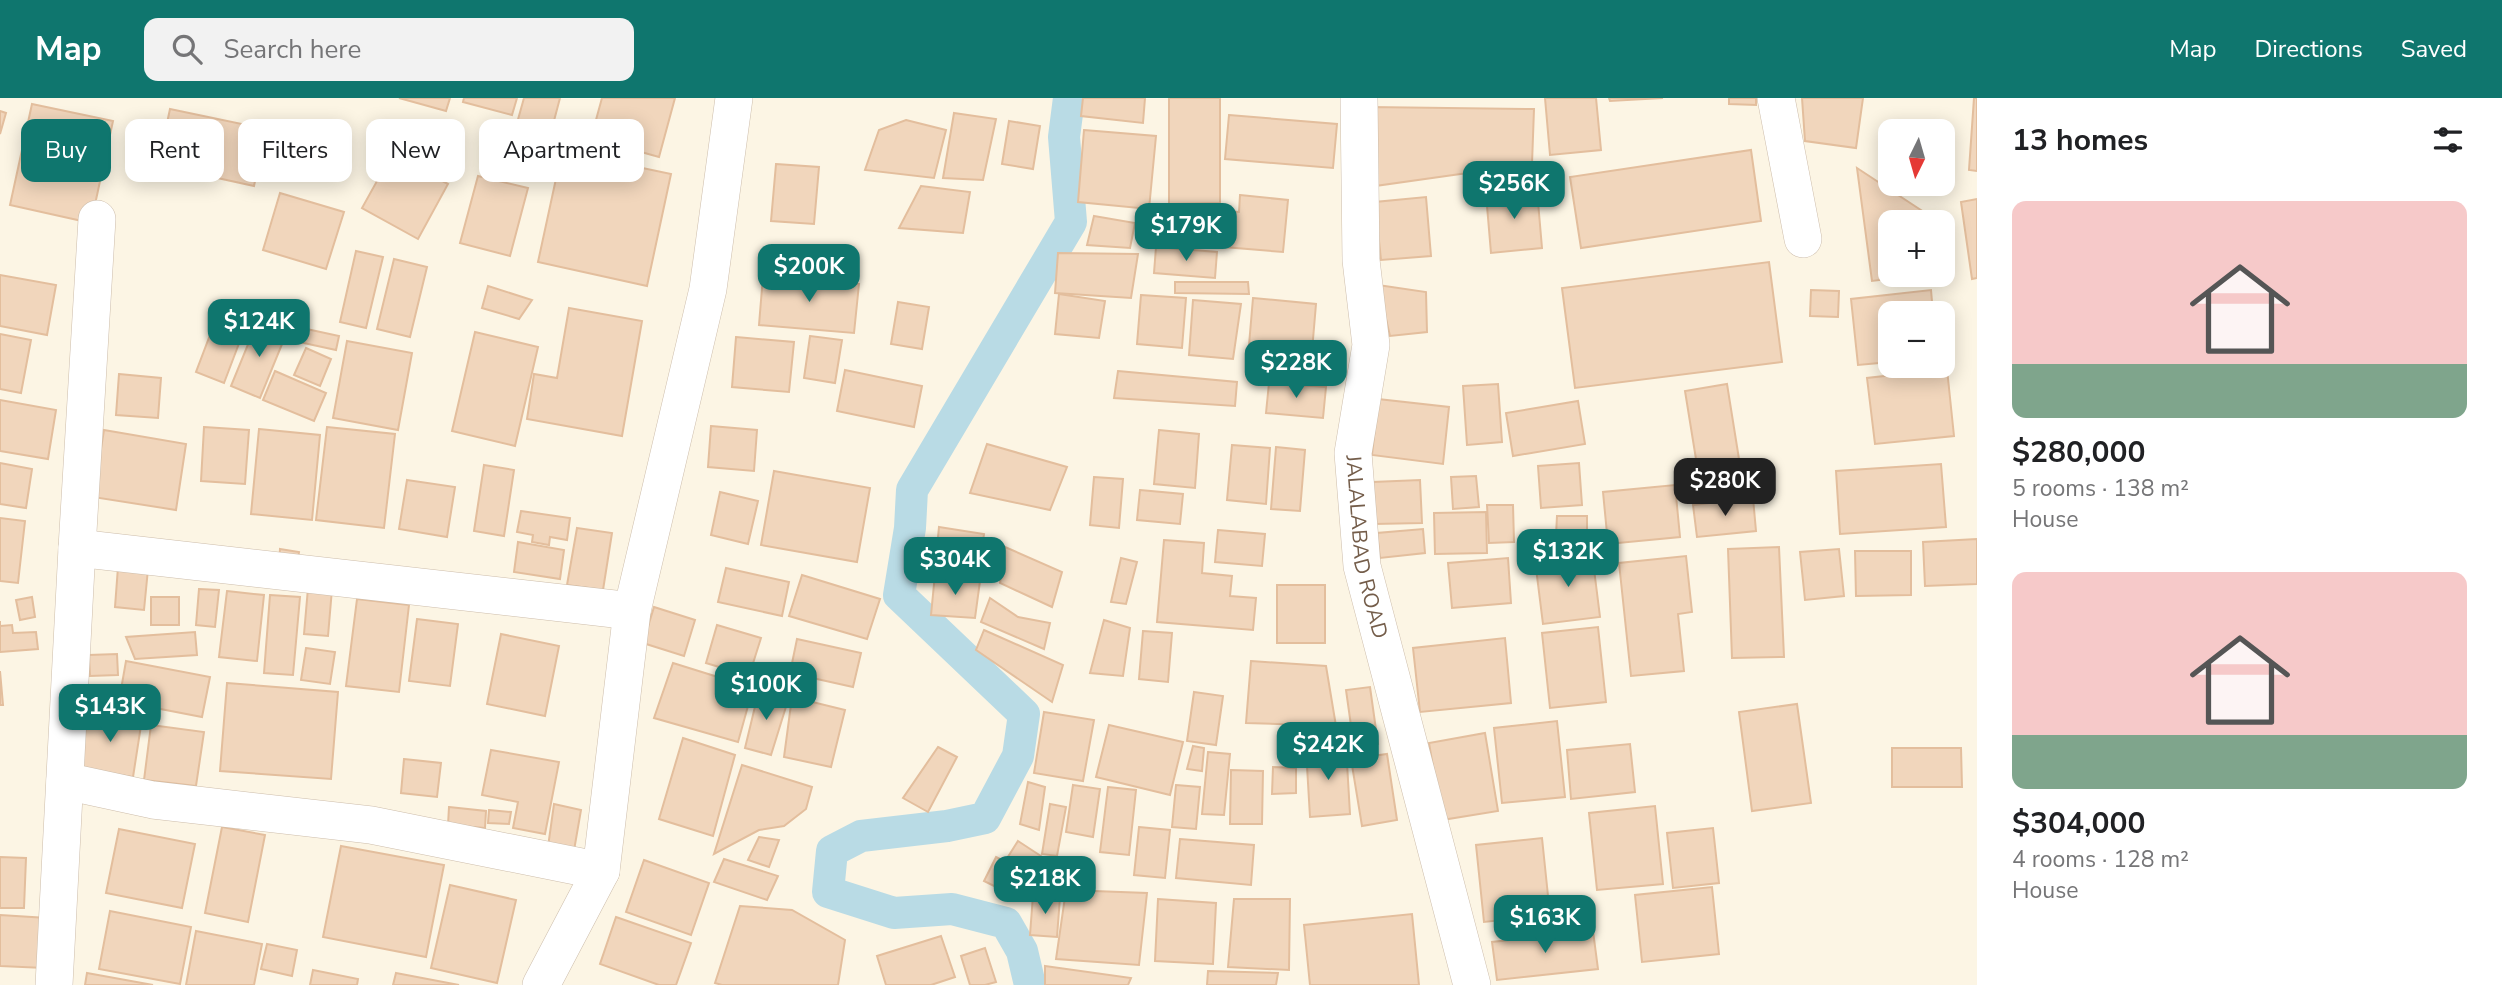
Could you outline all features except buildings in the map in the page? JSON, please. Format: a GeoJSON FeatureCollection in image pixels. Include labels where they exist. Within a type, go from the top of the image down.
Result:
{"type":"FeatureCollection","features":[{"type":"Feature","properties":{"kind":"street"},"geometry":{"type":"LineString","coordinates":[[541,985],[601,871],[632,611],[708,289],[734,98]]}},
{"type":"Feature","properties":{"kind":"street","name":"JALALABAD ROAD"},"geometry":{"type":"LineString","coordinates":[[1359,98],[1362,260],[1371,345],[1353,453],[1362,566],[1472,985]]}},
{"type":"Feature","properties":{"kind":"street"},"geometry":{"type":"LineString","coordinates":[[1776,98],[1802,239]]}},
{"type":"Feature","properties":{"kind":"street"},"geometry":{"type":"LineString","coordinates":[[54,985],[97,219]]}},
{"type":"Feature","properties":{"kind":"street"},"geometry":{"type":"LineString","coordinates":[[77,548],[632,611]]}},
{"type":"Feature","properties":{"kind":"street"},"geometry":{"type":"LineString","coordinates":[[65,781],[153,800],[371,825],[601,871]]}},
{"type":"Feature","properties":{"kind":"waterway"},"geometry":{"type":"LineString","coordinates":[[1030,985],[1022,951],[1006,923],[952,909],[894,913],[828,892],[832,851],[861,836],[947,826],[985,818],[1018,756],[1024,714],[899,595],[910,528],[912,490],[1071,222],[1064,137],[1069,98]]}}]}
